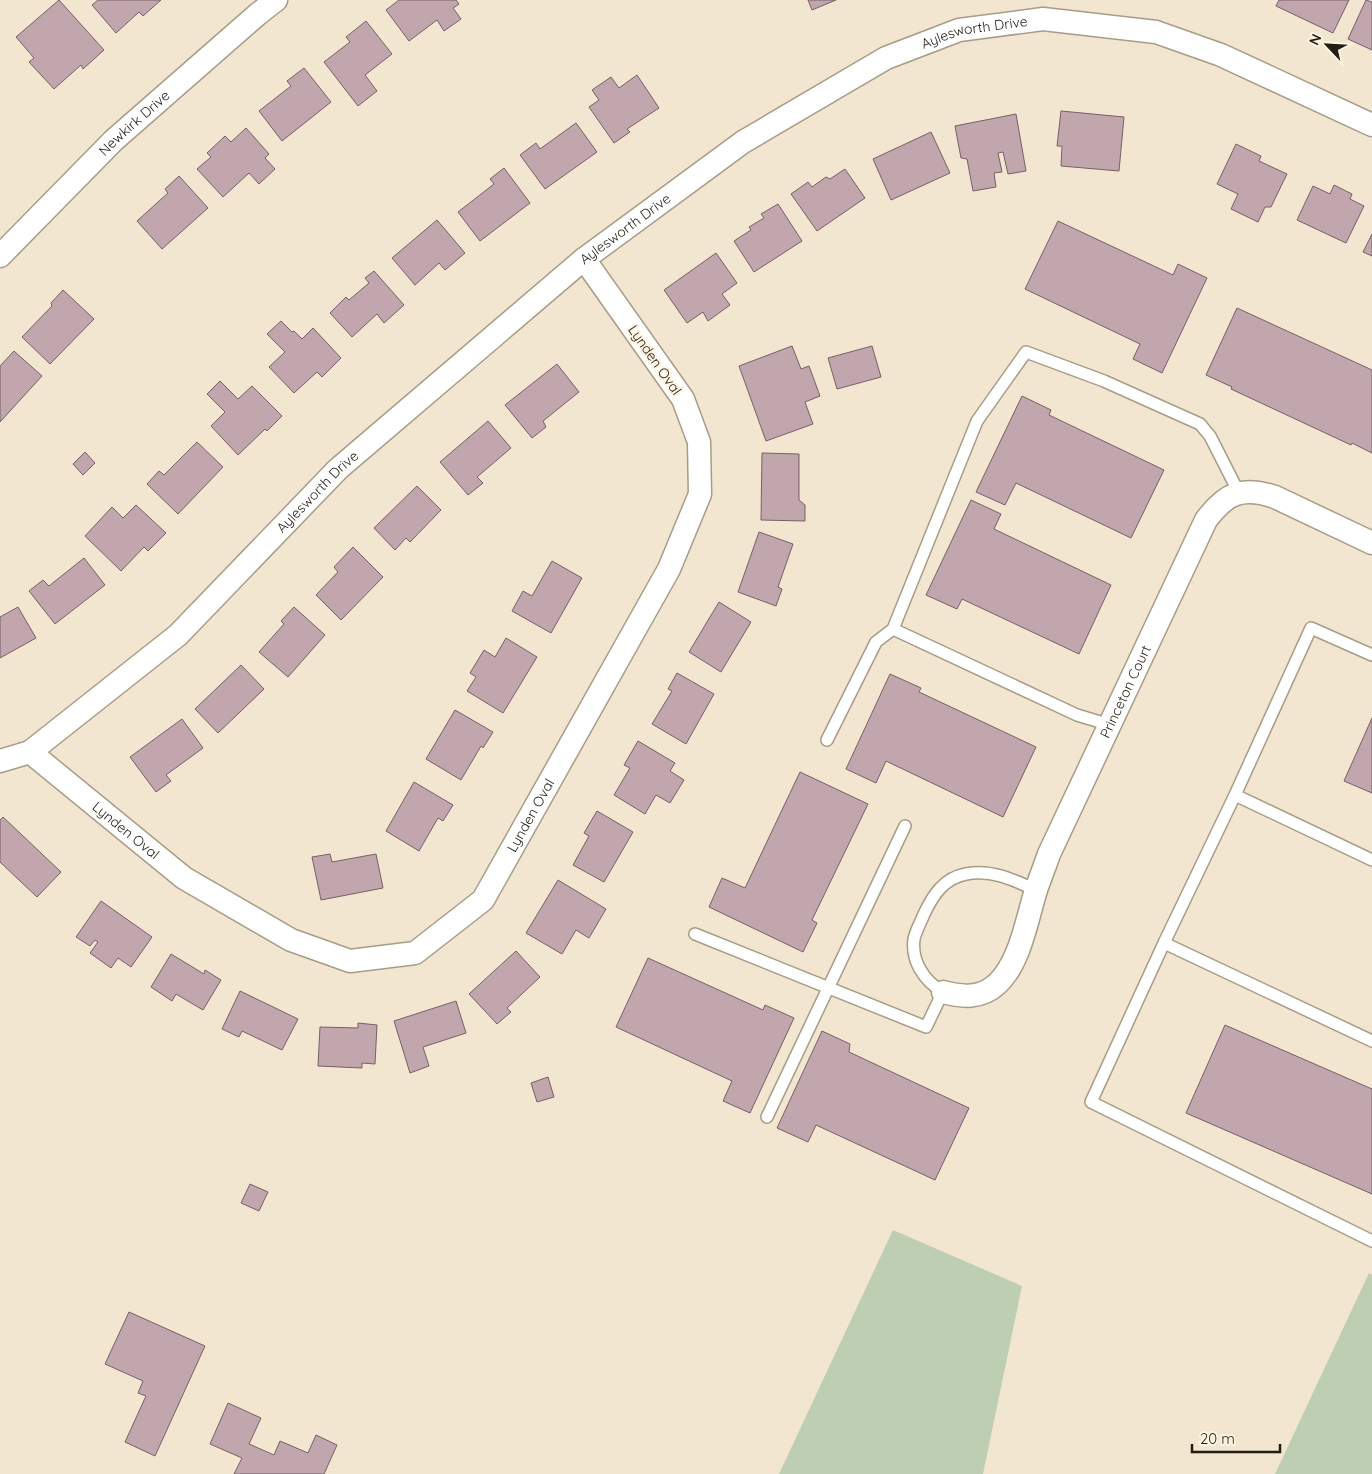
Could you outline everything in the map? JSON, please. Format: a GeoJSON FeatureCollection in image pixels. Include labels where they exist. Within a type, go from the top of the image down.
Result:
{"type":"FeatureCollection","features":[{"type":"Feature","properties":{"kind":"street","name":"Newkirk Drive"},"geometry":{"type":"LineString","coordinates":[[0,256],[114,140],[276,0]]}},
{"type":"Feature","properties":{"kind":"street","name":"Aylesworth Drive"},"geometry":{"type":"LineString","coordinates":[[0,761],[30,752],[178,635],[338,469],[584,259],[742,142],[886,58],[959,30],[1043,20],[1156,32],[1221,55],[1372,125]]}},
{"type":"Feature","properties":{"kind":"street","name":"Lynden Oval"},"geometry":{"type":"LineString","coordinates":[[30,752],[184,878],[291,940],[350,961],[415,953],[483,900],[669,569],[700,494],[699,442],[683,399],[584,259]]}},
{"type":"Feature","properties":{"kind":"street"},"geometry":{"type":"LineString","coordinates":[[1239,493],[1256,492],[1275,497],[1372,543]]}},
{"type":"Feature","properties":{"kind":"street","name":"Princeton Court"},"geometry":{"type":"LineString","coordinates":[[944,992],[958,996],[969,996],[989,990],[997,984],[1010,968],[1028,921],[1036,890],[1049,854],[1206,520],[1221,502],[1239,493]]}},
{"type":"Feature","properties":{"kind":"lane"},"geometry":{"type":"LineString","coordinates":[[827,740],[876,642],[893,629],[977,421],[1026,352],[1104,381],[1200,424],[1210,436],[1239,493]]}},
{"type":"Feature","properties":{"kind":"lane"},"geometry":{"type":"LineString","coordinates":[[1372,656],[1311,628],[1235,796],[1164,943],[1091,1102],[1372,1241]]}},
{"type":"Feature","properties":{"kind":"lane"},"geometry":{"type":"LineString","coordinates":[[893,629],[1078,715],[1110,725]]}},
{"type":"Feature","properties":{"kind":"lane"},"geometry":{"type":"LineString","coordinates":[[1235,796],[1372,860]]}},
{"type":"Feature","properties":{"kind":"lane"},"geometry":{"type":"LineString","coordinates":[[767,1117],[905,826]]}},
{"type":"Feature","properties":{"kind":"lane"},"geometry":{"type":"LineString","coordinates":[[695,934],[926,1028],[944,992],[926,979],[918,966],[914,950],[914,938],[931,900],[942,885],[959,876],[979,873],[1009,878],[1036,890]]}},
{"type":"Feature","properties":{"kind":"lane"},"geometry":{"type":"LineString","coordinates":[[1164,943],[1372,1041]]}},
{"type":"Feature","properties":{"kind":"green space"},"geometry":{"type":"Polygon","coordinates":[[[893,1230],[1022,1286],[983,1474],[779,1474],[893,1230]]]}},
{"type":"Feature","properties":{"kind":"green space"},"geometry":{"type":"Polygon","coordinates":[[[1369,1273],[1372,1275],[1372,1474],[1275,1474],[1369,1273]]]}},
{"type":"Feature","properties":{"kind":"building"},"geometry":{"type":"Polygon","coordinates":[[[59,0],[104,50],[83,69],[81,65],[54,89],[29,62],[34,58],[16,37],[59,0]]]}},
{"type":"Feature","properties":{"kind":"building"},"geometry":{"type":"Polygon","coordinates":[[[98,0],[161,0],[143,16],[139,12],[116,33],[92,5],[98,0]]]}},
{"type":"Feature","properties":{"kind":"building"},"geometry":{"type":"Polygon","coordinates":[[[399,0],[456,0],[459,4],[453,8],[461,19],[444,31],[437,20],[409,41],[386,10],[399,0]]]}},
{"type":"Feature","properties":{"kind":"building"},"geometry":{"type":"Polygon","coordinates":[[[808,0],[836,0],[812,10],[808,0]]]}},
{"type":"Feature","properties":{"kind":"building"},"geometry":{"type":"Polygon","coordinates":[[[1279,0],[1349,0],[1333,33],[1276,6],[1279,0]]]}},
{"type":"Feature","properties":{"kind":"building"},"geometry":{"type":"Polygon","coordinates":[[[1366,0],[1372,2],[1372,50],[1348,39],[1366,0]]]}},
{"type":"Feature","properties":{"kind":"building"},"geometry":{"type":"Polygon","coordinates":[[[366,21],[392,54],[365,75],[377,91],[358,106],[324,62],[350,42],[346,37],[366,21]]]}},
{"type":"Feature","properties":{"kind":"building"},"geometry":{"type":"Polygon","coordinates":[[[304,68],[331,102],[282,141],[259,111],[291,86],[287,81],[304,68]]]}},
{"type":"Feature","properties":{"kind":"building"},"geometry":{"type":"Polygon","coordinates":[[[637,75],[659,108],[627,129],[630,132],[614,143],[589,107],[599,100],[592,90],[611,77],[619,88],[637,75]]]}},
{"type":"Feature","properties":{"kind":"building"},"geometry":{"type":"Polygon","coordinates":[[[1061,111],[1124,117],[1119,171],[1061,166],[1062,146],[1057,146],[1061,111]]]}},
{"type":"Feature","properties":{"kind":"building"},"geometry":{"type":"Polygon","coordinates":[[[1016,114],[1026,171],[1008,174],[1003,152],[998,153],[1002,172],[994,173],[996,187],[973,191],[967,159],[961,158],[955,126],[1016,114]]]}},
{"type":"Feature","properties":{"kind":"building"},"geometry":{"type":"Polygon","coordinates":[[[576,123],[597,152],[545,189],[520,155],[536,143],[540,149],[576,123]]]}},
{"type":"Feature","properties":{"kind":"building"},"geometry":{"type":"Polygon","coordinates":[[[246,128],[269,154],[265,158],[275,169],[259,184],[249,173],[223,197],[197,169],[211,157],[207,153],[225,136],[231,142],[246,128]]]}},
{"type":"Feature","properties":{"kind":"building"},"geometry":{"type":"Polygon","coordinates":[[[931,132],[950,173],[891,200],[873,159],[931,132]]]}},
{"type":"Feature","properties":{"kind":"building"},"geometry":{"type":"Polygon","coordinates":[[[1236,144],[1261,156],[1259,161],[1287,174],[1271,207],[1265,207],[1258,222],[1231,209],[1238,194],[1217,184],[1236,144]]]}},
{"type":"Feature","properties":{"kind":"building"},"geometry":{"type":"Polygon","coordinates":[[[504,168],[530,203],[480,241],[458,212],[494,184],[490,179],[504,168]]]}},
{"type":"Feature","properties":{"kind":"building"},"geometry":{"type":"Polygon","coordinates":[[[845,169],[865,198],[817,231],[791,194],[808,182],[812,187],[826,177],[830,179],[845,169]]]}},
{"type":"Feature","properties":{"kind":"building"},"geometry":{"type":"Polygon","coordinates":[[[179,176],[208,208],[162,249],[137,221],[168,193],[165,189],[179,176]]]}},
{"type":"Feature","properties":{"kind":"building"},"geometry":{"type":"Polygon","coordinates":[[[1334,185],[1352,194],[1350,199],[1364,206],[1346,243],[1297,220],[1313,186],[1330,194],[1334,185]]]}},
{"type":"Feature","properties":{"kind":"building"},"geometry":{"type":"Polygon","coordinates":[[[778,204],[802,241],[754,272],[734,241],[751,230],[749,227],[764,218],[761,214],[778,204]]]}},
{"type":"Feature","properties":{"kind":"building"},"geometry":{"type":"Polygon","coordinates":[[[437,220],[465,253],[445,270],[439,263],[415,285],[392,258],[437,220]]]}},
{"type":"Feature","properties":{"kind":"building"},"geometry":{"type":"Polygon","coordinates":[[[1058,221],[1173,275],[1178,264],[1207,278],[1162,373],[1133,359],[1140,344],[1025,289],[1058,221]]]}},
{"type":"Feature","properties":{"kind":"building"},"geometry":{"type":"Polygon","coordinates":[[[1372,234],[1372,256],[1363,252],[1372,234]]]}},
{"type":"Feature","properties":{"kind":"building"},"geometry":{"type":"Polygon","coordinates":[[[716,253],[737,283],[722,294],[730,305],[708,321],[703,312],[687,323],[664,290],[716,253]]]}},
{"type":"Feature","properties":{"kind":"building"},"geometry":{"type":"Polygon","coordinates":[[[374,271],[404,305],[384,323],[377,314],[352,337],[330,313],[346,297],[349,300],[369,283],[365,278],[374,271]]]}},
{"type":"Feature","properties":{"kind":"building"},"geometry":{"type":"Polygon","coordinates":[[[63,290],[94,319],[50,364],[22,337],[52,306],[51,303],[63,290]]]}},
{"type":"Feature","properties":{"kind":"building"},"geometry":{"type":"Polygon","coordinates":[[[1237,308],[1372,370],[1372,453],[1231,389],[1232,387],[1206,375],[1237,308]]]}},
{"type":"Feature","properties":{"kind":"building"},"geometry":{"type":"Polygon","coordinates":[[[281,321],[302,339],[313,328],[341,358],[322,377],[317,372],[294,393],[269,367],[285,352],[267,334],[281,321]]]}},
{"type":"Feature","properties":{"kind":"building"},"geometry":{"type":"Polygon","coordinates":[[[792,346],[801,369],[809,366],[820,396],[805,402],[813,424],[766,441],[739,366],[792,346]]]}},
{"type":"Feature","properties":{"kind":"building"},"geometry":{"type":"Polygon","coordinates":[[[872,346],[881,377],[837,389],[828,358],[872,346]]]}},
{"type":"Feature","properties":{"kind":"building"},"geometry":{"type":"Polygon","coordinates":[[[14,351],[42,376],[0,422],[0,366],[14,351]]]}},
{"type":"Feature","properties":{"kind":"building"},"geometry":{"type":"Polygon","coordinates":[[[557,364],[579,392],[543,421],[546,427],[532,438],[505,405],[557,364]]]}},
{"type":"Feature","properties":{"kind":"building"},"geometry":{"type":"Polygon","coordinates":[[[220,381],[238,399],[252,386],[282,416],[267,431],[265,429],[238,455],[211,426],[225,412],[207,394],[220,381]]]}},
{"type":"Feature","properties":{"kind":"building"},"geometry":{"type":"Polygon","coordinates":[[[1022,396],[1051,410],[1049,415],[1164,470],[1131,538],[1016,483],[1005,505],[976,492],[1022,396]]]}},
{"type":"Feature","properties":{"kind":"building"},"geometry":{"type":"Polygon","coordinates":[[[488,421],[511,448],[477,477],[483,483],[468,495],[440,462],[488,421]]]}},
{"type":"Feature","properties":{"kind":"building"},"geometry":{"type":"Polygon","coordinates":[[[197,442],[223,467],[178,514],[147,484],[159,471],[164,475],[197,442]]]}},
{"type":"Feature","properties":{"kind":"building"},"geometry":{"type":"Polygon","coordinates":[[[85,452],[95,463],[83,475],[73,464],[85,452]]]}},
{"type":"Feature","properties":{"kind":"building"},"geometry":{"type":"Polygon","coordinates":[[[762,453],[799,454],[799,500],[805,505],[805,521],[761,520],[762,453]]]}},
{"type":"Feature","properties":{"kind":"building"},"geometry":{"type":"Polygon","coordinates":[[[417,486],[441,510],[410,542],[406,538],[395,550],[374,528],[417,486]]]}},
{"type":"Feature","properties":{"kind":"building"},"geometry":{"type":"Polygon","coordinates":[[[971,500],[1001,514],[994,529],[1111,585],[1079,654],[962,599],[957,609],[926,595],[971,500]]]}},
{"type":"Feature","properties":{"kind":"building"},"geometry":{"type":"Polygon","coordinates":[[[136,505],[166,533],[148,551],[144,547],[121,571],[85,536],[112,507],[123,518],[136,505]]]}},
{"type":"Feature","properties":{"kind":"building"},"geometry":{"type":"Polygon","coordinates":[[[759,532],[793,544],[778,587],[782,589],[776,606],[738,592],[759,532]]]}},
{"type":"Feature","properties":{"kind":"building"},"geometry":{"type":"Polygon","coordinates":[[[353,547],[383,577],[341,620],[316,595],[338,572],[334,567],[353,547]]]}},
{"type":"Feature","properties":{"kind":"building"},"geometry":{"type":"Polygon","coordinates":[[[84,558],[105,585],[55,624],[29,591],[43,580],[49,586],[84,558]]]}},
{"type":"Feature","properties":{"kind":"building"},"geometry":{"type":"Polygon","coordinates":[[[552,561],[582,578],[551,633],[512,611],[523,591],[532,596],[552,561]]]}},
{"type":"Feature","properties":{"kind":"building"},"geometry":{"type":"Polygon","coordinates":[[[719,602],[751,622],[721,672],[689,652],[719,602]]]}},
{"type":"Feature","properties":{"kind":"building"},"geometry":{"type":"Polygon","coordinates":[[[18,607],[36,638],[0,658],[0,617],[18,607]]]}},
{"type":"Feature","properties":{"kind":"building"},"geometry":{"type":"Polygon","coordinates":[[[294,607],[325,635],[288,677],[259,652],[284,624],[281,621],[294,607]]]}},
{"type":"Feature","properties":{"kind":"building"},"geometry":{"type":"Polygon","coordinates":[[[506,638],[537,657],[503,713],[467,691],[476,677],[470,673],[484,650],[495,657],[506,638]]]}},
{"type":"Feature","properties":{"kind":"building"},"geometry":{"type":"Polygon","coordinates":[[[241,665],[264,689],[218,733],[195,709],[241,665]]]}},
{"type":"Feature","properties":{"kind":"building"},"geometry":{"type":"Polygon","coordinates":[[[677,673],[714,694],[686,744],[652,724],[672,691],[668,689],[677,673]]]}},
{"type":"Feature","properties":{"kind":"building"},"geometry":{"type":"Polygon","coordinates":[[[890,674],[921,688],[919,692],[1036,747],[1003,817],[886,761],[876,783],[846,769],[890,674]]]}},
{"type":"Feature","properties":{"kind":"building"},"geometry":{"type":"Polygon","coordinates":[[[455,710],[493,732],[483,748],[481,746],[461,780],[426,759],[455,710]]]}},
{"type":"Feature","properties":{"kind":"building"},"geometry":{"type":"Polygon","coordinates":[[[1372,718],[1372,793],[1344,781],[1372,718]]]}},
{"type":"Feature","properties":{"kind":"building"},"geometry":{"type":"Polygon","coordinates":[[[182,719],[203,748],[166,775],[171,781],[156,792],[130,757],[182,719]]]}},
{"type":"Feature","properties":{"kind":"building"},"geometry":{"type":"Polygon","coordinates":[[[638,741],[675,763],[670,771],[684,780],[670,803],[656,795],[645,814],[614,795],[630,768],[624,765],[638,741]]]}},
{"type":"Feature","properties":{"kind":"building"},"geometry":{"type":"Polygon","coordinates":[[[800,772],[868,804],[812,920],[817,923],[803,952],[709,907],[722,878],[745,888],[800,772]]]}},
{"type":"Feature","properties":{"kind":"building"},"geometry":{"type":"Polygon","coordinates":[[[414,782],[453,805],[443,821],[438,818],[419,851],[386,831],[414,782]]]}},
{"type":"Feature","properties":{"kind":"building"},"geometry":{"type":"Polygon","coordinates":[[[597,811],[633,832],[604,882],[573,865],[589,836],[584,833],[597,811]]]}},
{"type":"Feature","properties":{"kind":"building"},"geometry":{"type":"Polygon","coordinates":[[[3,817],[61,872],[37,897],[0,862],[0,820],[3,817]]]}},
{"type":"Feature","properties":{"kind":"building"},"geometry":{"type":"Polygon","coordinates":[[[330,854],[332,862],[376,854],[383,888],[321,900],[312,857],[330,854]]]}},
{"type":"Feature","properties":{"kind":"building"},"geometry":{"type":"Polygon","coordinates":[[[558,880],[606,909],[589,938],[576,930],[562,954],[526,933],[558,880]]]}},
{"type":"Feature","properties":{"kind":"building"},"geometry":{"type":"Polygon","coordinates":[[[101,901],[152,937],[131,967],[118,958],[111,968],[90,953],[98,942],[95,940],[90,946],[76,937],[101,901]]]}},
{"type":"Feature","properties":{"kind":"building"},"geometry":{"type":"Polygon","coordinates":[[[516,951],[540,977],[507,1008],[511,1012],[497,1024],[469,994],[516,951]]]}},
{"type":"Feature","properties":{"kind":"building"},"geometry":{"type":"Polygon","coordinates":[[[171,954],[204,974],[205,970],[221,980],[203,1010],[176,994],[172,1001],[151,987],[171,954]]]}},
{"type":"Feature","properties":{"kind":"building"},"geometry":{"type":"Polygon","coordinates":[[[648,958],[763,1010],[765,1005],[794,1018],[750,1113],[723,1101],[732,1081],[616,1027],[648,958]]]}},
{"type":"Feature","properties":{"kind":"building"},"geometry":{"type":"Polygon","coordinates":[[[240,991],[298,1019],[282,1050],[242,1031],[239,1037],[222,1029],[240,991]]]}},
{"type":"Feature","properties":{"kind":"building"},"geometry":{"type":"Polygon","coordinates":[[[456,1001],[466,1033],[423,1047],[429,1066],[410,1073],[394,1021],[456,1001]]]}},
{"type":"Feature","properties":{"kind":"building"},"geometry":{"type":"Polygon","coordinates":[[[358,1023],[377,1025],[375,1064],[362,1063],[362,1068],[318,1066],[320,1027],[358,1028],[358,1023]]]}},
{"type":"Feature","properties":{"kind":"building"},"geometry":{"type":"Polygon","coordinates":[[[1225,1025],[1372,1089],[1372,1194],[1186,1113],[1225,1025]]]}},
{"type":"Feature","properties":{"kind":"building"},"geometry":{"type":"Polygon","coordinates":[[[822,1031],[850,1044],[849,1052],[969,1108],[935,1180],[816,1125],[808,1142],[777,1128],[822,1031]]]}},
{"type":"Feature","properties":{"kind":"building"},"geometry":{"type":"Polygon","coordinates":[[[548,1077],[554,1097],[537,1102],[531,1083],[548,1077]]]}},
{"type":"Feature","properties":{"kind":"building"},"geometry":{"type":"Polygon","coordinates":[[[250,1184],[268,1192],[259,1211],[241,1203],[250,1184]]]}},
{"type":"Feature","properties":{"kind":"building"},"geometry":{"type":"Polygon","coordinates":[[[129,1312],[205,1346],[155,1456],[125,1442],[146,1396],[138,1393],[143,1381],[105,1364],[129,1312]]]}},
{"type":"Feature","properties":{"kind":"building"},"geometry":{"type":"Polygon","coordinates":[[[228,1403],[261,1418],[249,1444],[274,1455],[280,1441],[308,1453],[316,1435],[337,1445],[324,1474],[234,1474],[242,1458],[210,1444],[228,1403]]]}}]}
